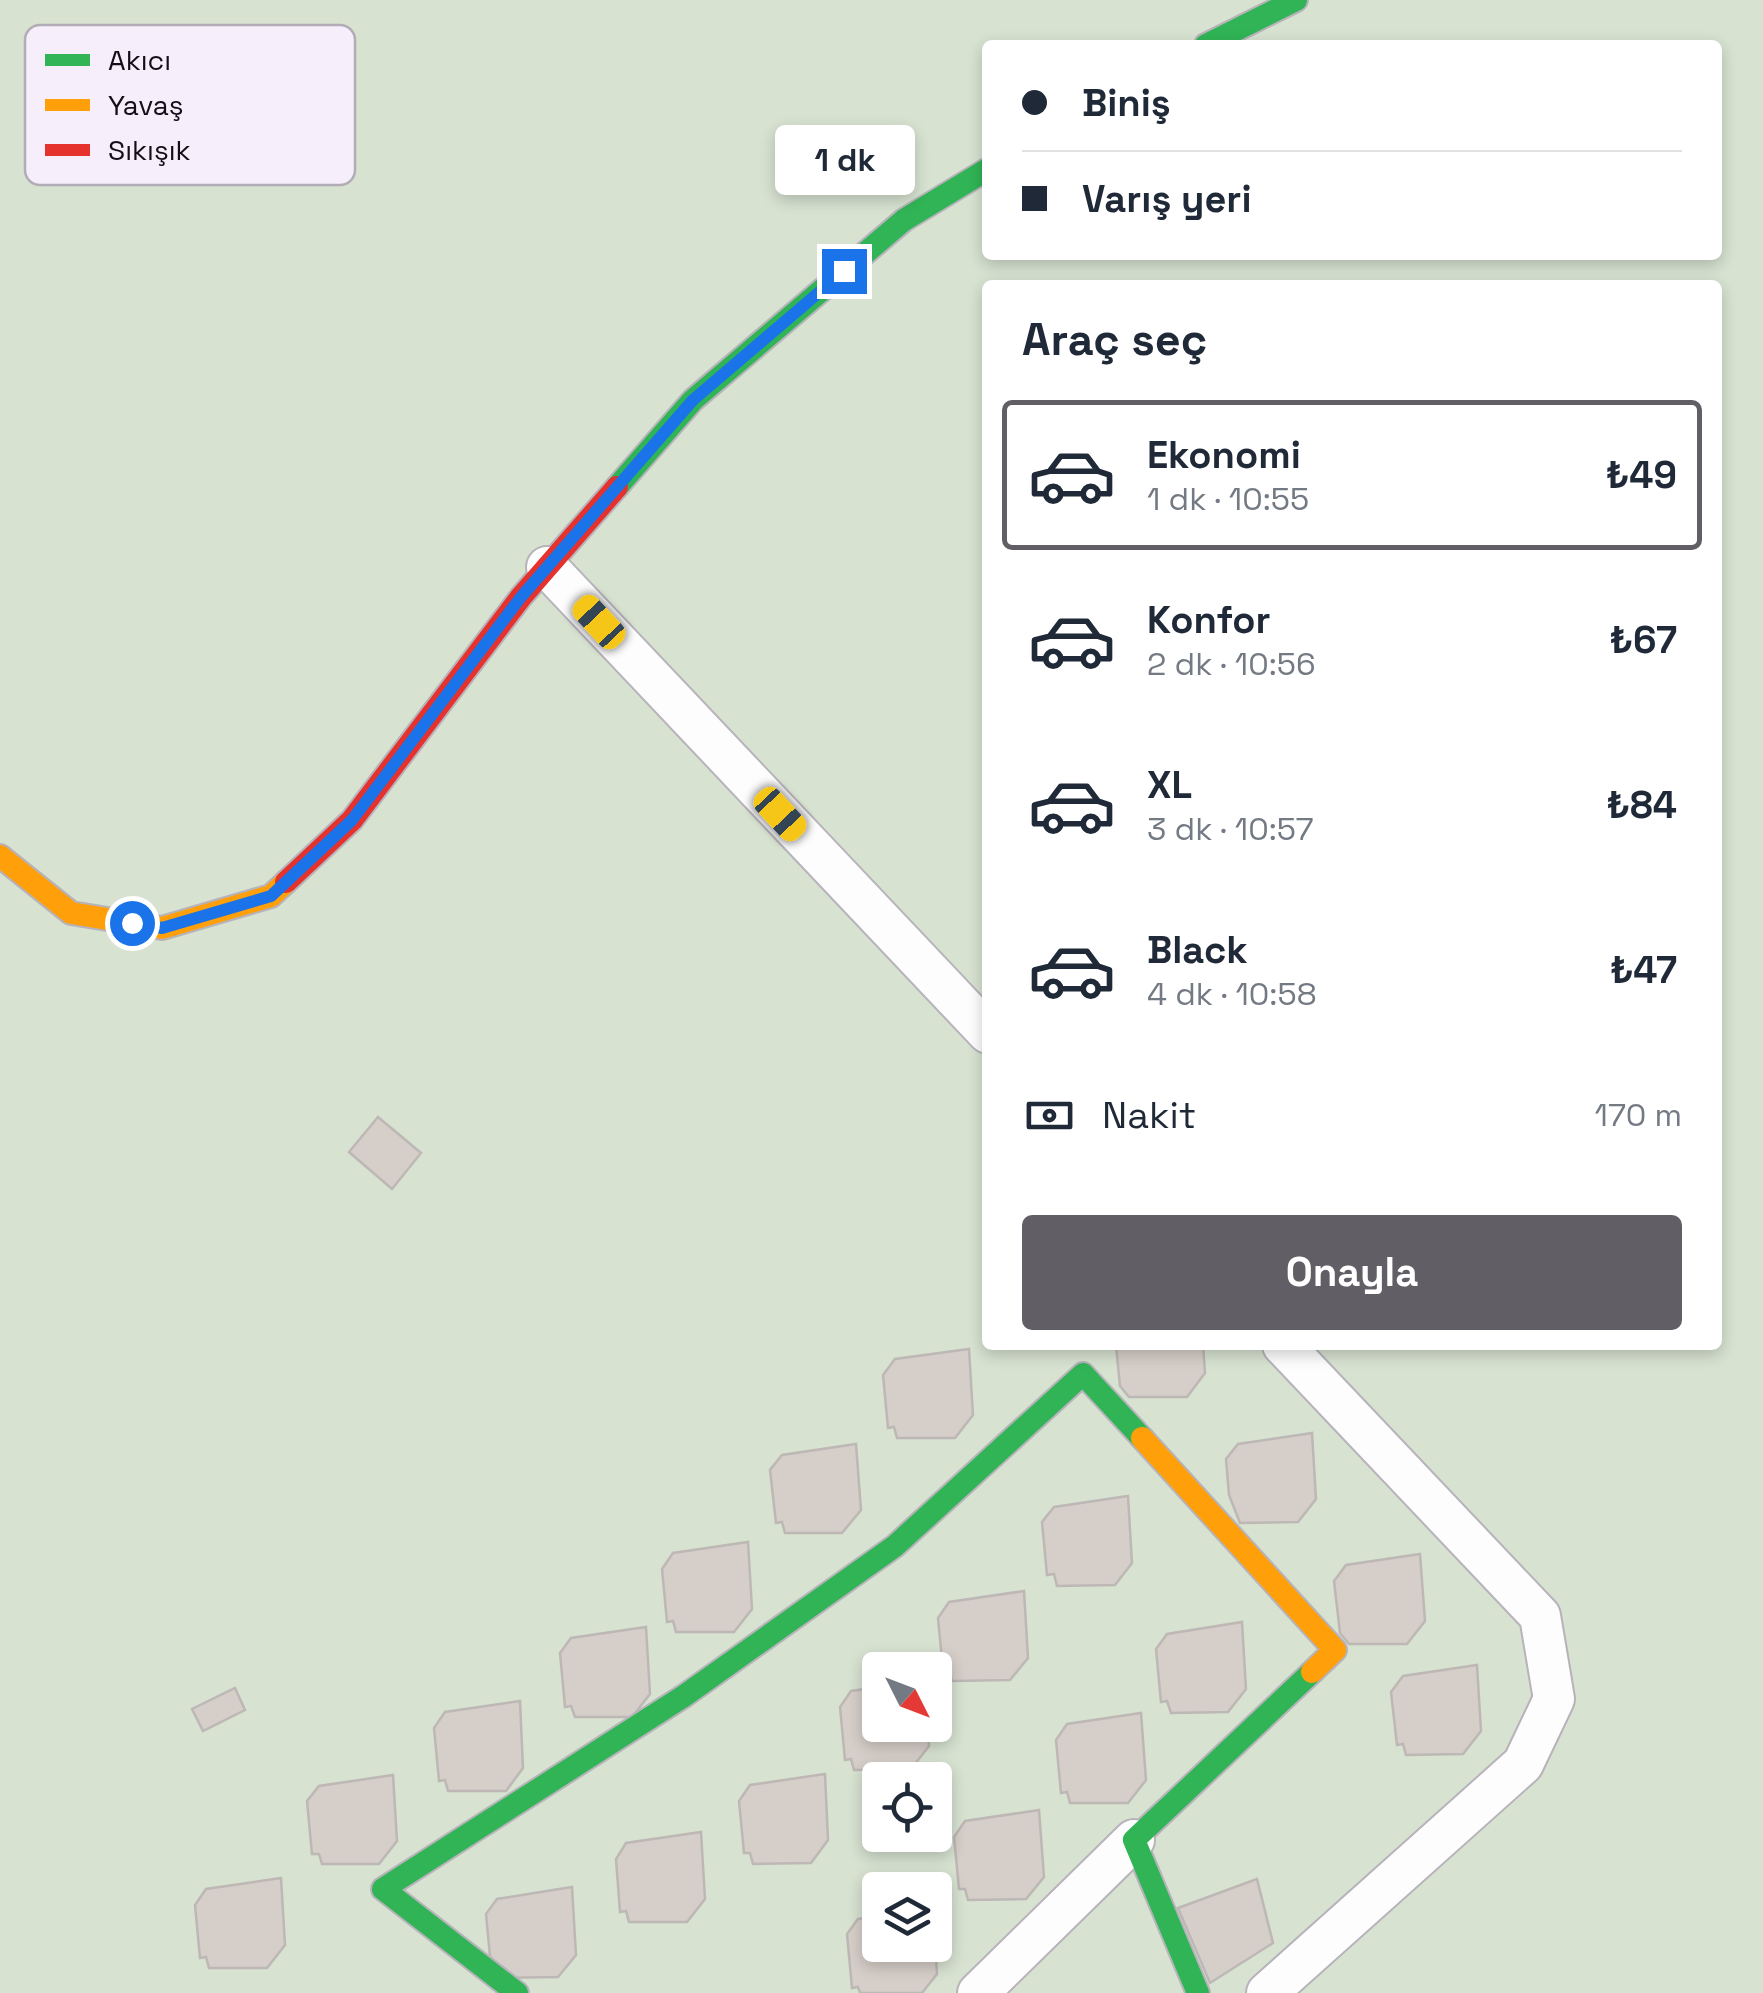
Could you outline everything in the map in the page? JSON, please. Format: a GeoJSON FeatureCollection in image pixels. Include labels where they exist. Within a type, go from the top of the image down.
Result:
{"type":"FeatureCollection","features":[{"type":"Feature","properties":{"kind":"street"},"geometry":{"type":"LineString","coordinates":[[1216,40],[1296,0]]}},
{"type":"Feature","properties":{"kind":"street"},"geometry":{"type":"LineString","coordinates":[[0,856],[71,913],[162,928],[271,896],[352,820],[521,597],[693,400],[904,220],[982,173]]}},
{"type":"Feature","properties":{"kind":"street"},"geometry":{"type":"LineString","coordinates":[[547,568],[982,1027]]}},
{"type":"Feature","properties":{"kind":"street"},"geometry":{"type":"LineString","coordinates":[[1267,1993],[1522,1764],[1554,1699],[1540,1616],[1288,1350]]}},
{"type":"Feature","properties":{"kind":"street"},"geometry":{"type":"LineString","coordinates":[[517,1993],[383,1889],[684,1696],[895,1546],[1083,1374],[1335,1650],[978,1993]]}},
{"type":"Feature","properties":{"kind":"street"},"geometry":{"type":"LineString","coordinates":[[1134,1840],[1198,1993]]}},
{"type":"Feature","properties":{"kind":"green space"},"geometry":{"type":"Polygon","coordinates":[[[0,0],[1763,0],[1763,1993],[0,1993],[0,0]]]}},
{"type":"Feature","properties":{"kind":"building"},"geometry":{"type":"Polygon","coordinates":[[[378,1117],[421,1153],[392,1189],[349,1152],[378,1117]]]}},
{"type":"Feature","properties":{"kind":"building"},"geometry":{"type":"Polygon","coordinates":[[[969,1349],[973,1415],[955,1438],[897,1438],[894,1427],[888,1428],[883,1375],[895,1359],[969,1349]]]}},
{"type":"Feature","properties":{"kind":"building"},"geometry":{"type":"Polygon","coordinates":[[[1116,1350],[1203,1350],[1205,1373],[1187,1397],[1129,1397],[1120,1386],[1116,1350]]]}},
{"type":"Feature","properties":{"kind":"building"},"geometry":{"type":"Polygon","coordinates":[[[1312,1433],[1316,1499],[1298,1522],[1240,1523],[1229,1495],[1226,1459],[1238,1444],[1312,1433]]]}},
{"type":"Feature","properties":{"kind":"building"},"geometry":{"type":"Polygon","coordinates":[[[856,1444],[861,1510],[842,1533],[785,1533],[782,1522],[776,1523],[770,1470],[782,1455],[856,1444]]]}},
{"type":"Feature","properties":{"kind":"building"},"geometry":{"type":"Polygon","coordinates":[[[1128,1496],[1132,1563],[1115,1585],[1057,1586],[1054,1574],[1047,1575],[1042,1522],[1054,1507],[1128,1496]]]}},
{"type":"Feature","properties":{"kind":"building"},"geometry":{"type":"Polygon","coordinates":[[[748,1542],[752,1609],[734,1632],[676,1632],[673,1621],[667,1622],[662,1569],[673,1553],[748,1542]]]}},
{"type":"Feature","properties":{"kind":"building"},"geometry":{"type":"Polygon","coordinates":[[[1420,1554],[1425,1621],[1407,1644],[1349,1644],[1340,1633],[1334,1581],[1346,1565],[1420,1554]]]}},
{"type":"Feature","properties":{"kind":"building"},"geometry":{"type":"Polygon","coordinates":[[[1024,1591],[1028,1658],[1010,1680],[952,1681],[952,1652],[941,1652],[938,1618],[949,1602],[1024,1591]]]}},
{"type":"Feature","properties":{"kind":"building"},"geometry":{"type":"Polygon","coordinates":[[[1242,1622],[1246,1689],[1228,1712],[1171,1713],[1167,1701],[1161,1702],[1156,1649],[1167,1634],[1242,1622]]]}},
{"type":"Feature","properties":{"kind":"building"},"geometry":{"type":"Polygon","coordinates":[[[646,1627],[650,1694],[632,1717],[575,1717],[571,1706],[565,1707],[560,1653],[571,1638],[646,1627]]]}},
{"type":"Feature","properties":{"kind":"building"},"geometry":{"type":"Polygon","coordinates":[[[1477,1665],[1481,1731],[1463,1754],[1406,1755],[1403,1744],[1397,1745],[1391,1692],[1403,1676],[1477,1665]]]}},
{"type":"Feature","properties":{"kind":"building"},"geometry":{"type":"Polygon","coordinates":[[[235,1688],[245,1710],[203,1731],[192,1709],[235,1688]]]}},
{"type":"Feature","properties":{"kind":"building"},"geometry":{"type":"Polygon","coordinates":[[[862,1689],[862,1742],[929,1742],[916,1762],[862,1762],[862,1770],[854,1770],[851,1759],[845,1760],[840,1707],[851,1691],[862,1689]]]}},
{"type":"Feature","properties":{"kind":"building"},"geometry":{"type":"Polygon","coordinates":[[[520,1701],[523,1768],[506,1791],[448,1791],[445,1780],[439,1781],[434,1728],[445,1712],[520,1701]]]}},
{"type":"Feature","properties":{"kind":"building"},"geometry":{"type":"Polygon","coordinates":[[[1141,1713],[1146,1780],[1128,1803],[1070,1803],[1067,1792],[1061,1793],[1056,1740],[1067,1724],[1141,1713]]]}},
{"type":"Feature","properties":{"kind":"building"},"geometry":{"type":"Polygon","coordinates":[[[825,1774],[828,1840],[811,1863],[753,1864],[750,1853],[744,1853],[739,1801],[750,1785],[825,1774]]]}},
{"type":"Feature","properties":{"kind":"building"},"geometry":{"type":"Polygon","coordinates":[[[393,1775],[397,1841],[379,1864],[322,1864],[319,1854],[312,1854],[307,1801],[319,1786],[393,1775]]]}},
{"type":"Feature","properties":{"kind":"building"},"geometry":{"type":"Polygon","coordinates":[[[1039,1810],[1044,1877],[1026,1899],[968,1900],[965,1889],[959,1889],[954,1837],[965,1821],[1039,1810]]]}},
{"type":"Feature","properties":{"kind":"building"},"geometry":{"type":"Polygon","coordinates":[[[701,1832],[705,1899],[687,1922],[629,1922],[626,1911],[620,1912],[616,1859],[626,1843],[701,1832]]]}},
{"type":"Feature","properties":{"kind":"building"},"geometry":{"type":"Polygon","coordinates":[[[281,1878],[285,1945],[267,1968],[209,1968],[206,1957],[200,1958],[195,1905],[206,1889],[281,1878]]]}},
{"type":"Feature","properties":{"kind":"building"},"geometry":{"type":"Polygon","coordinates":[[[1257,1879],[1273,1943],[1210,1983],[1178,1908],[1257,1879]]]}},
{"type":"Feature","properties":{"kind":"building"},"geometry":{"type":"Polygon","coordinates":[[[572,1887],[576,1955],[558,1977],[500,1978],[491,1967],[486,1914],[497,1899],[572,1887]]]}},
{"type":"Feature","properties":{"kind":"building"},"geometry":{"type":"Polygon","coordinates":[[[862,1918],[862,1962],[936,1962],[937,1974],[922,1993],[860,1993],[858,1987],[852,1988],[847,1934],[862,1918]]]}},
{"type":"Feature","properties":{"kind":"traffic: fast"},"geometry":{"type":"LineString","coordinates":[[1216,40],[1296,0]]}},
{"type":"Feature","properties":{"kind":"traffic: fast"},"geometry":{"type":"LineString","coordinates":[[617,487],[693,400],[904,220],[982,173]]}},
{"type":"Feature","properties":{"kind":"traffic: fast"},"geometry":{"type":"LineString","coordinates":[[517,1993],[383,1889],[684,1696],[895,1546],[1083,1374],[1142,1438]]}},
{"type":"Feature","properties":{"kind":"traffic: fast"},"geometry":{"type":"LineString","coordinates":[[1198,1993],[1134,1840],[1312,1672]]}},
{"type":"Feature","properties":{"kind":"traffic: slow"},"geometry":{"type":"LineString","coordinates":[[0,856],[71,913],[162,928],[271,896],[286,882]]}},
{"type":"Feature","properties":{"kind":"traffic: slow"},"geometry":{"type":"LineString","coordinates":[[1142,1438],[1335,1650],[1312,1672]]}},
{"type":"Feature","properties":{"kind":"traffic: jam"},"geometry":{"type":"LineString","coordinates":[[286,882],[352,820],[521,597],[617,487]]}},
{"type":"Feature","properties":{"kind":"route"},"geometry":{"type":"LineString","coordinates":[[132,923],[162,928],[271,896],[352,820],[521,597],[693,400],[844,271]]}}]}
